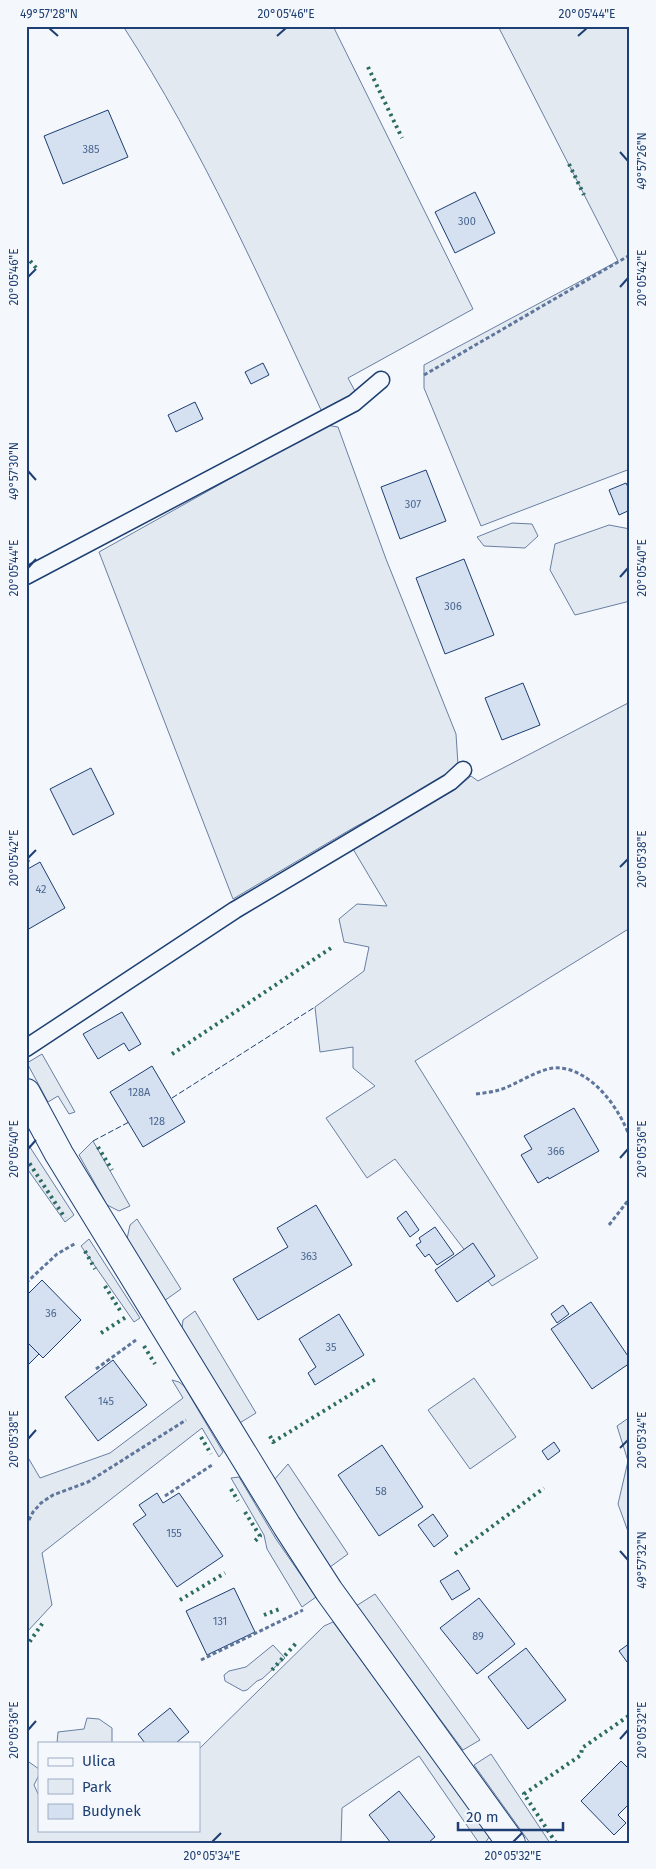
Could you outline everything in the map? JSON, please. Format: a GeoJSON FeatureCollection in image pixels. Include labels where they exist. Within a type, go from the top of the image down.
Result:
{"type":"FeatureCollection","features":[{"type":"Feature","properties":{"kind":"street"},"geometry":{"type":"LineString","coordinates":[[26,1093],[59,1154],[329,1592],[511,1843]]}},
{"type":"Feature","properties":{"kind":"lane"},"geometry":{"type":"LineString","coordinates":[[26,576],[354,403],[382,380]]}},
{"type":"Feature","properties":{"kind":"lane"},"geometry":{"type":"LineString","coordinates":[[26,1048],[235,910],[450,782],[463,770]]}},
{"type":"Feature","properties":{"kind":"path"},"geometry":{"type":"LineString","coordinates":[[424,375],[630,256]]}},
{"type":"Feature","properties":{"kind":"path"},"geometry":{"type":"LineString","coordinates":[[26,862],[31,859]]}},
{"type":"Feature","properties":{"kind":"path"},"geometry":{"type":"LineString","coordinates":[[476,1094],[500,1090],[535,1074],[559,1067],[582,1075],[606,1096],[625,1124],[630,1138]]}},
{"type":"Feature","properties":{"kind":"path"},"geometry":{"type":"LineString","coordinates":[[609,1225],[630,1198]]}},
{"type":"Feature","properties":{"kind":"path"},"geometry":{"type":"LineString","coordinates":[[26,1284],[57,1254],[78,1242]]}},
{"type":"Feature","properties":{"kind":"path"},"geometry":{"type":"LineString","coordinates":[[96,1369],[142,1336]]}},
{"type":"Feature","properties":{"kind":"path"},"geometry":{"type":"LineString","coordinates":[[26,1526],[33,1512],[41,1503],[53,1495],[94,1478],[212,1404]]}},
{"type":"Feature","properties":{"kind":"path"},"geometry":{"type":"LineString","coordinates":[[165,1496],[220,1459]]}},
{"type":"Feature","properties":{"kind":"path"},"geometry":{"type":"LineString","coordinates":[[201,1660],[304,1609]]}},
{"type":"Feature","properties":{"kind":"green space"},"geometry":{"type":"Polygon","coordinates":[[[123,26],[333,26],[473,309],[348,378],[356,393],[322,412],[253,264],[205,167],[152,72],[123,26]]]}},
{"type":"Feature","properties":{"kind":"green space"},"geometry":{"type":"Polygon","coordinates":[[[498,26],[630,26],[630,469],[481,526],[424,388],[424,365],[618,261],[498,26]]]}},
{"type":"Feature","properties":{"kind":"green space"},"geometry":{"type":"Polygon","coordinates":[[[326,425],[338,427],[386,559],[456,734],[458,765],[448,777],[353,828],[233,899],[99,552],[326,425]]]}},
{"type":"Feature","properties":{"kind":"green space"},"geometry":{"type":"Polygon","coordinates":[[[512,523],[532,524],[538,536],[525,548],[484,546],[477,537],[512,523]]]}},
{"type":"Feature","properties":{"kind":"green space"},"geometry":{"type":"Polygon","coordinates":[[[609,525],[630,529],[630,601],[575,615],[550,570],[555,544],[609,525]]]}},
{"type":"Feature","properties":{"kind":"green space"},"geometry":{"type":"Polygon","coordinates":[[[630,702],[630,928],[415,1061],[538,1258],[492,1286],[395,1159],[367,1178],[326,1118],[375,1086],[353,1068],[353,1047],[320,1052],[315,1007],[364,971],[369,947],[344,942],[339,919],[357,904],[387,906],[353,849],[457,788],[471,776],[478,781],[630,702]]]}},
{"type":"Feature","properties":{"kind":"green space"},"geometry":{"type":"Polygon","coordinates":[[[42,1054],[75,1112],[69,1114],[58,1096],[48,1102],[27,1063],[42,1054]]]}},
{"type":"Feature","properties":{"kind":"green space"},"geometry":{"type":"Polygon","coordinates":[[[26,1141],[74,1215],[65,1222],[26,1167],[26,1141]]]}},
{"type":"Feature","properties":{"kind":"green space"},"geometry":{"type":"Polygon","coordinates":[[[93,1141],[130,1206],[119,1211],[107,1205],[79,1155],[93,1141]]]}},
{"type":"Feature","properties":{"kind":"green space"},"geometry":{"type":"Polygon","coordinates":[[[137,1219],[181,1289],[164,1301],[127,1239],[130,1225],[137,1219]]]}},
{"type":"Feature","properties":{"kind":"green space"},"geometry":{"type":"Polygon","coordinates":[[[89,1239],[140,1318],[134,1322],[81,1246],[89,1239]]]}},
{"type":"Feature","properties":{"kind":"green space"},"geometry":{"type":"Polygon","coordinates":[[[195,1311],[256,1413],[238,1424],[182,1328],[183,1320],[195,1311]]]}},
{"type":"Feature","properties":{"kind":"green space"},"geometry":{"type":"Polygon","coordinates":[[[474,1378],[516,1437],[470,1469],[428,1410],[474,1378]]]}},
{"type":"Feature","properties":{"kind":"green space"},"geometry":{"type":"Polygon","coordinates":[[[172,1380],[184,1386],[223,1452],[219,1457],[202,1428],[42,1553],[52,1605],[26,1633],[26,1454],[40,1478],[110,1453],[183,1398],[172,1380]]]}},
{"type":"Feature","properties":{"kind":"green space"},"geometry":{"type":"Polygon","coordinates":[[[630,1417],[630,1537],[618,1504],[628,1461],[617,1426],[630,1417]]]}},
{"type":"Feature","properties":{"kind":"green space"},"geometry":{"type":"Polygon","coordinates":[[[288,1464],[348,1554],[330,1567],[274,1480],[288,1464]]]}},
{"type":"Feature","properties":{"kind":"green space"},"geometry":{"type":"Polygon","coordinates":[[[239,1477],[276,1539],[316,1597],[302,1607],[267,1549],[264,1535],[231,1478],[239,1477]]]}},
{"type":"Feature","properties":{"kind":"green space"},"geometry":{"type":"Polygon","coordinates":[[[375,1594],[480,1740],[463,1750],[356,1606],[375,1594]]]}},
{"type":"Feature","properties":{"kind":"green space"},"geometry":{"type":"Polygon","coordinates":[[[333,1622],[490,1836],[485,1843],[479,1843],[419,1756],[342,1808],[341,1843],[26,1843],[26,1760],[38,1768],[38,1777],[34,1785],[38,1794],[38,1832],[200,1832],[200,1748],[324,1626],[333,1622]]]}},
{"type":"Feature","properties":{"kind":"green space"},"geometry":{"type":"Polygon","coordinates":[[[273,1645],[285,1658],[262,1679],[243,1691],[225,1681],[224,1675],[229,1671],[246,1667],[273,1645]]]}},
{"type":"Feature","properties":{"kind":"green space"},"geometry":{"type":"Polygon","coordinates":[[[87,1718],[99,1719],[112,1728],[112,1742],[57,1742],[58,1732],[84,1729],[87,1718]]]}},
{"type":"Feature","properties":{"kind":"green space"},"geometry":{"type":"Polygon","coordinates":[[[491,1754],[550,1843],[530,1843],[474,1765],[491,1754]]]}},
{"type":"Feature","properties":{"kind":"building"},"geometry":{"type":"Polygon","coordinates":[[[108,110],[128,157],[63,184],[44,136],[108,110]]]}},
{"type":"Feature","properties":{"kind":"building"},"geometry":{"type":"Polygon","coordinates":[[[475,192],[495,233],[455,253],[435,212],[475,192]]]}},
{"type":"Feature","properties":{"kind":"building"},"geometry":{"type":"Polygon","coordinates":[[[263,363],[269,375],[251,384],[245,372],[263,363]]]}},
{"type":"Feature","properties":{"kind":"building"},"geometry":{"type":"Polygon","coordinates":[[[195,402],[203,419],[176,432],[168,415],[195,402]]]}},
{"type":"Feature","properties":{"kind":"building"},"geometry":{"type":"Polygon","coordinates":[[[426,470],[446,521],[400,539],[381,487],[426,470]]]}},
{"type":"Feature","properties":{"kind":"building"},"geometry":{"type":"Polygon","coordinates":[[[626,483],[630,491],[630,510],[619,515],[609,490],[626,483]]]}},
{"type":"Feature","properties":{"kind":"building"},"geometry":{"type":"Polygon","coordinates":[[[464,559],[494,635],[445,654],[416,578],[464,559]]]}},
{"type":"Feature","properties":{"kind":"building"},"geometry":{"type":"Polygon","coordinates":[[[523,683],[540,725],[502,740],[485,698],[523,683]]]}},
{"type":"Feature","properties":{"kind":"building"},"geometry":{"type":"Polygon","coordinates":[[[91,768],[114,814],[73,835],[50,789],[91,768]]]}},
{"type":"Feature","properties":{"kind":"building"},"geometry":{"type":"Polygon","coordinates":[[[40,862],[65,908],[27,930],[26,870],[40,862]]]}},
{"type":"Feature","properties":{"kind":"building"},"geometry":{"type":"Polygon","coordinates":[[[122,1012],[141,1044],[129,1051],[124,1043],[98,1059],[83,1034],[122,1012]]]}},
{"type":"Feature","properties":{"kind":"building"},"geometry":{"type":"Polygon","coordinates":[[[152,1066],[185,1122],[143,1147],[110,1092],[152,1066]]]}},
{"type":"Feature","properties":{"kind":"building"},"geometry":{"type":"Polygon","coordinates":[[[574,1108],[599,1151],[549,1179],[548,1177],[538,1183],[521,1155],[532,1149],[524,1136],[574,1108]]]}},
{"type":"Feature","properties":{"kind":"building"},"geometry":{"type":"Polygon","coordinates":[[[316,1205],[352,1265],[258,1320],[233,1279],[288,1247],[277,1228],[316,1205]]]}},
{"type":"Feature","properties":{"kind":"building"},"geometry":{"type":"Polygon","coordinates":[[[406,1211],[419,1230],[410,1237],[397,1218],[406,1211]]]}},
{"type":"Feature","properties":{"kind":"building"},"geometry":{"type":"Polygon","coordinates":[[[435,1227],[454,1254],[437,1265],[429,1254],[425,1257],[416,1245],[421,1242],[419,1238],[435,1227]]]}},
{"type":"Feature","properties":{"kind":"building"},"geometry":{"type":"Polygon","coordinates":[[[473,1243],[495,1276],[457,1302],[435,1270],[473,1243]]]}},
{"type":"Feature","properties":{"kind":"building"},"geometry":{"type":"Polygon","coordinates":[[[42,1280],[81,1320],[43,1358],[26,1341],[26,1296],[42,1280]]]}},
{"type":"Feature","properties":{"kind":"building"},"geometry":{"type":"Polygon","coordinates":[[[591,1302],[630,1359],[630,1363],[592,1389],[551,1329],[591,1302]]]}},
{"type":"Feature","properties":{"kind":"building"},"geometry":{"type":"Polygon","coordinates":[[[563,1305],[569,1314],[557,1323],[551,1314],[563,1305]]]}},
{"type":"Feature","properties":{"kind":"building"},"geometry":{"type":"Polygon","coordinates":[[[339,1314],[364,1355],[315,1385],[308,1373],[316,1367],[299,1339],[339,1314]]]}},
{"type":"Feature","properties":{"kind":"building"},"geometry":{"type":"Polygon","coordinates":[[[26,1341],[39,1354],[26,1367],[26,1341]]]}},
{"type":"Feature","properties":{"kind":"building"},"geometry":{"type":"Polygon","coordinates":[[[113,1360],[147,1405],[98,1441],[65,1397],[113,1360]]]}},
{"type":"Feature","properties":{"kind":"building"},"geometry":{"type":"Polygon","coordinates":[[[554,1442],[560,1451],[548,1460],[542,1451],[554,1442]]]}},
{"type":"Feature","properties":{"kind":"building"},"geometry":{"type":"Polygon","coordinates":[[[382,1445],[423,1507],[379,1536],[338,1475],[382,1445]]]}},
{"type":"Feature","properties":{"kind":"building"},"geometry":{"type":"Polygon","coordinates":[[[157,1493],[163,1503],[179,1493],[223,1556],[177,1587],[133,1524],[146,1515],[139,1505],[157,1493]]]}},
{"type":"Feature","properties":{"kind":"building"},"geometry":{"type":"Polygon","coordinates":[[[433,1514],[448,1536],[434,1547],[418,1525],[433,1514]]]}},
{"type":"Feature","properties":{"kind":"building"},"geometry":{"type":"Polygon","coordinates":[[[458,1570],[470,1589],[452,1600],[440,1581],[458,1570]]]}},
{"type":"Feature","properties":{"kind":"building"},"geometry":{"type":"Polygon","coordinates":[[[234,1588],[255,1632],[207,1655],[186,1611],[234,1588]]]}},
{"type":"Feature","properties":{"kind":"building"},"geometry":{"type":"Polygon","coordinates":[[[479,1598],[515,1644],[477,1674],[440,1628],[479,1598]]]}},
{"type":"Feature","properties":{"kind":"building"},"geometry":{"type":"Polygon","coordinates":[[[630,1643],[630,1666],[619,1651],[630,1643]]]}},
{"type":"Feature","properties":{"kind":"building"},"geometry":{"type":"Polygon","coordinates":[[[526,1648],[566,1700],[528,1729],[488,1677],[526,1648]]]}},
{"type":"Feature","properties":{"kind":"building"},"geometry":{"type":"Polygon","coordinates":[[[170,1708],[189,1732],[177,1742],[144,1742],[138,1734],[170,1708]]]}},
{"type":"Feature","properties":{"kind":"building"},"geometry":{"type":"Polygon","coordinates":[[[621,1761],[630,1770],[630,1803],[618,1815],[626,1823],[614,1835],[581,1801],[621,1761]]]}},
{"type":"Feature","properties":{"kind":"building"},"geometry":{"type":"Polygon","coordinates":[[[399,1791],[435,1837],[428,1843],[391,1843],[369,1815],[399,1791]]]}},
{"type":"Feature","properties":{"kind":"hedge"},"geometry":{"type":"LineString","coordinates":[[368,67],[402,138]]}},
{"type":"Feature","properties":{"kind":"hedge"},"geometry":{"type":"LineString","coordinates":[[569,164],[584,195]]}},
{"type":"Feature","properties":{"kind":"hedge"},"geometry":{"type":"LineString","coordinates":[[26,256],[37,269]]}},
{"type":"Feature","properties":{"kind":"hedge"},"geometry":{"type":"LineString","coordinates":[[172,1054],[334,946]]}},
{"type":"Feature","properties":{"kind":"hedge"},"geometry":{"type":"LineString","coordinates":[[98,1147],[112,1170]]}},
{"type":"Feature","properties":{"kind":"hedge"},"geometry":{"type":"LineString","coordinates":[[26,1158],[65,1218]]}},
{"type":"Feature","properties":{"kind":"hedge"},"geometry":{"type":"LineString","coordinates":[[85,1251],[95,1269]]}},
{"type":"Feature","properties":{"kind":"hedge"},"geometry":{"type":"LineString","coordinates":[[105,1286],[121,1312]]}},
{"type":"Feature","properties":{"kind":"hedge"},"geometry":{"type":"LineString","coordinates":[[101,1333],[126,1317]]}},
{"type":"Feature","properties":{"kind":"hedge"},"geometry":{"type":"LineString","coordinates":[[144,1346],[155,1364]]}},
{"type":"Feature","properties":{"kind":"hedge"},"geometry":{"type":"LineString","coordinates":[[270,1436],[273,1442],[376,1379]]}},
{"type":"Feature","properties":{"kind":"hedge"},"geometry":{"type":"LineString","coordinates":[[201,1437],[211,1454]]}},
{"type":"Feature","properties":{"kind":"hedge"},"geometry":{"type":"LineString","coordinates":[[455,1554],[544,1488]]}},
{"type":"Feature","properties":{"kind":"hedge"},"geometry":{"type":"LineString","coordinates":[[231,1489],[238,1501]]}},
{"type":"Feature","properties":{"kind":"hedge"},"geometry":{"type":"LineString","coordinates":[[245,1512],[260,1536],[253,1543]]}},
{"type":"Feature","properties":{"kind":"hedge"},"geometry":{"type":"LineString","coordinates":[[180,1600],[225,1573]]}},
{"type":"Feature","properties":{"kind":"hedge"},"geometry":{"type":"LineString","coordinates":[[264,1615],[282,1608]]}},
{"type":"Feature","properties":{"kind":"hedge"},"geometry":{"type":"LineString","coordinates":[[26,1647],[44,1621]]}},
{"type":"Feature","properties":{"kind":"hedge"},"geometry":{"type":"LineString","coordinates":[[272,1670],[298,1641]]}},
{"type":"Feature","properties":{"kind":"hedge"},"geometry":{"type":"LineString","coordinates":[[556,1843],[524,1794],[581,1755],[582,1748],[630,1715]]}},
{"type":"Feature","properties":{"kind":"fence"},"geometry":{"type":"LineString","coordinates":[[172,1098],[315,1007]]}},
{"type":"Feature","properties":{"kind":"fence"},"geometry":{"type":"LineString","coordinates":[[93,1141],[129,1122]]}}]}
